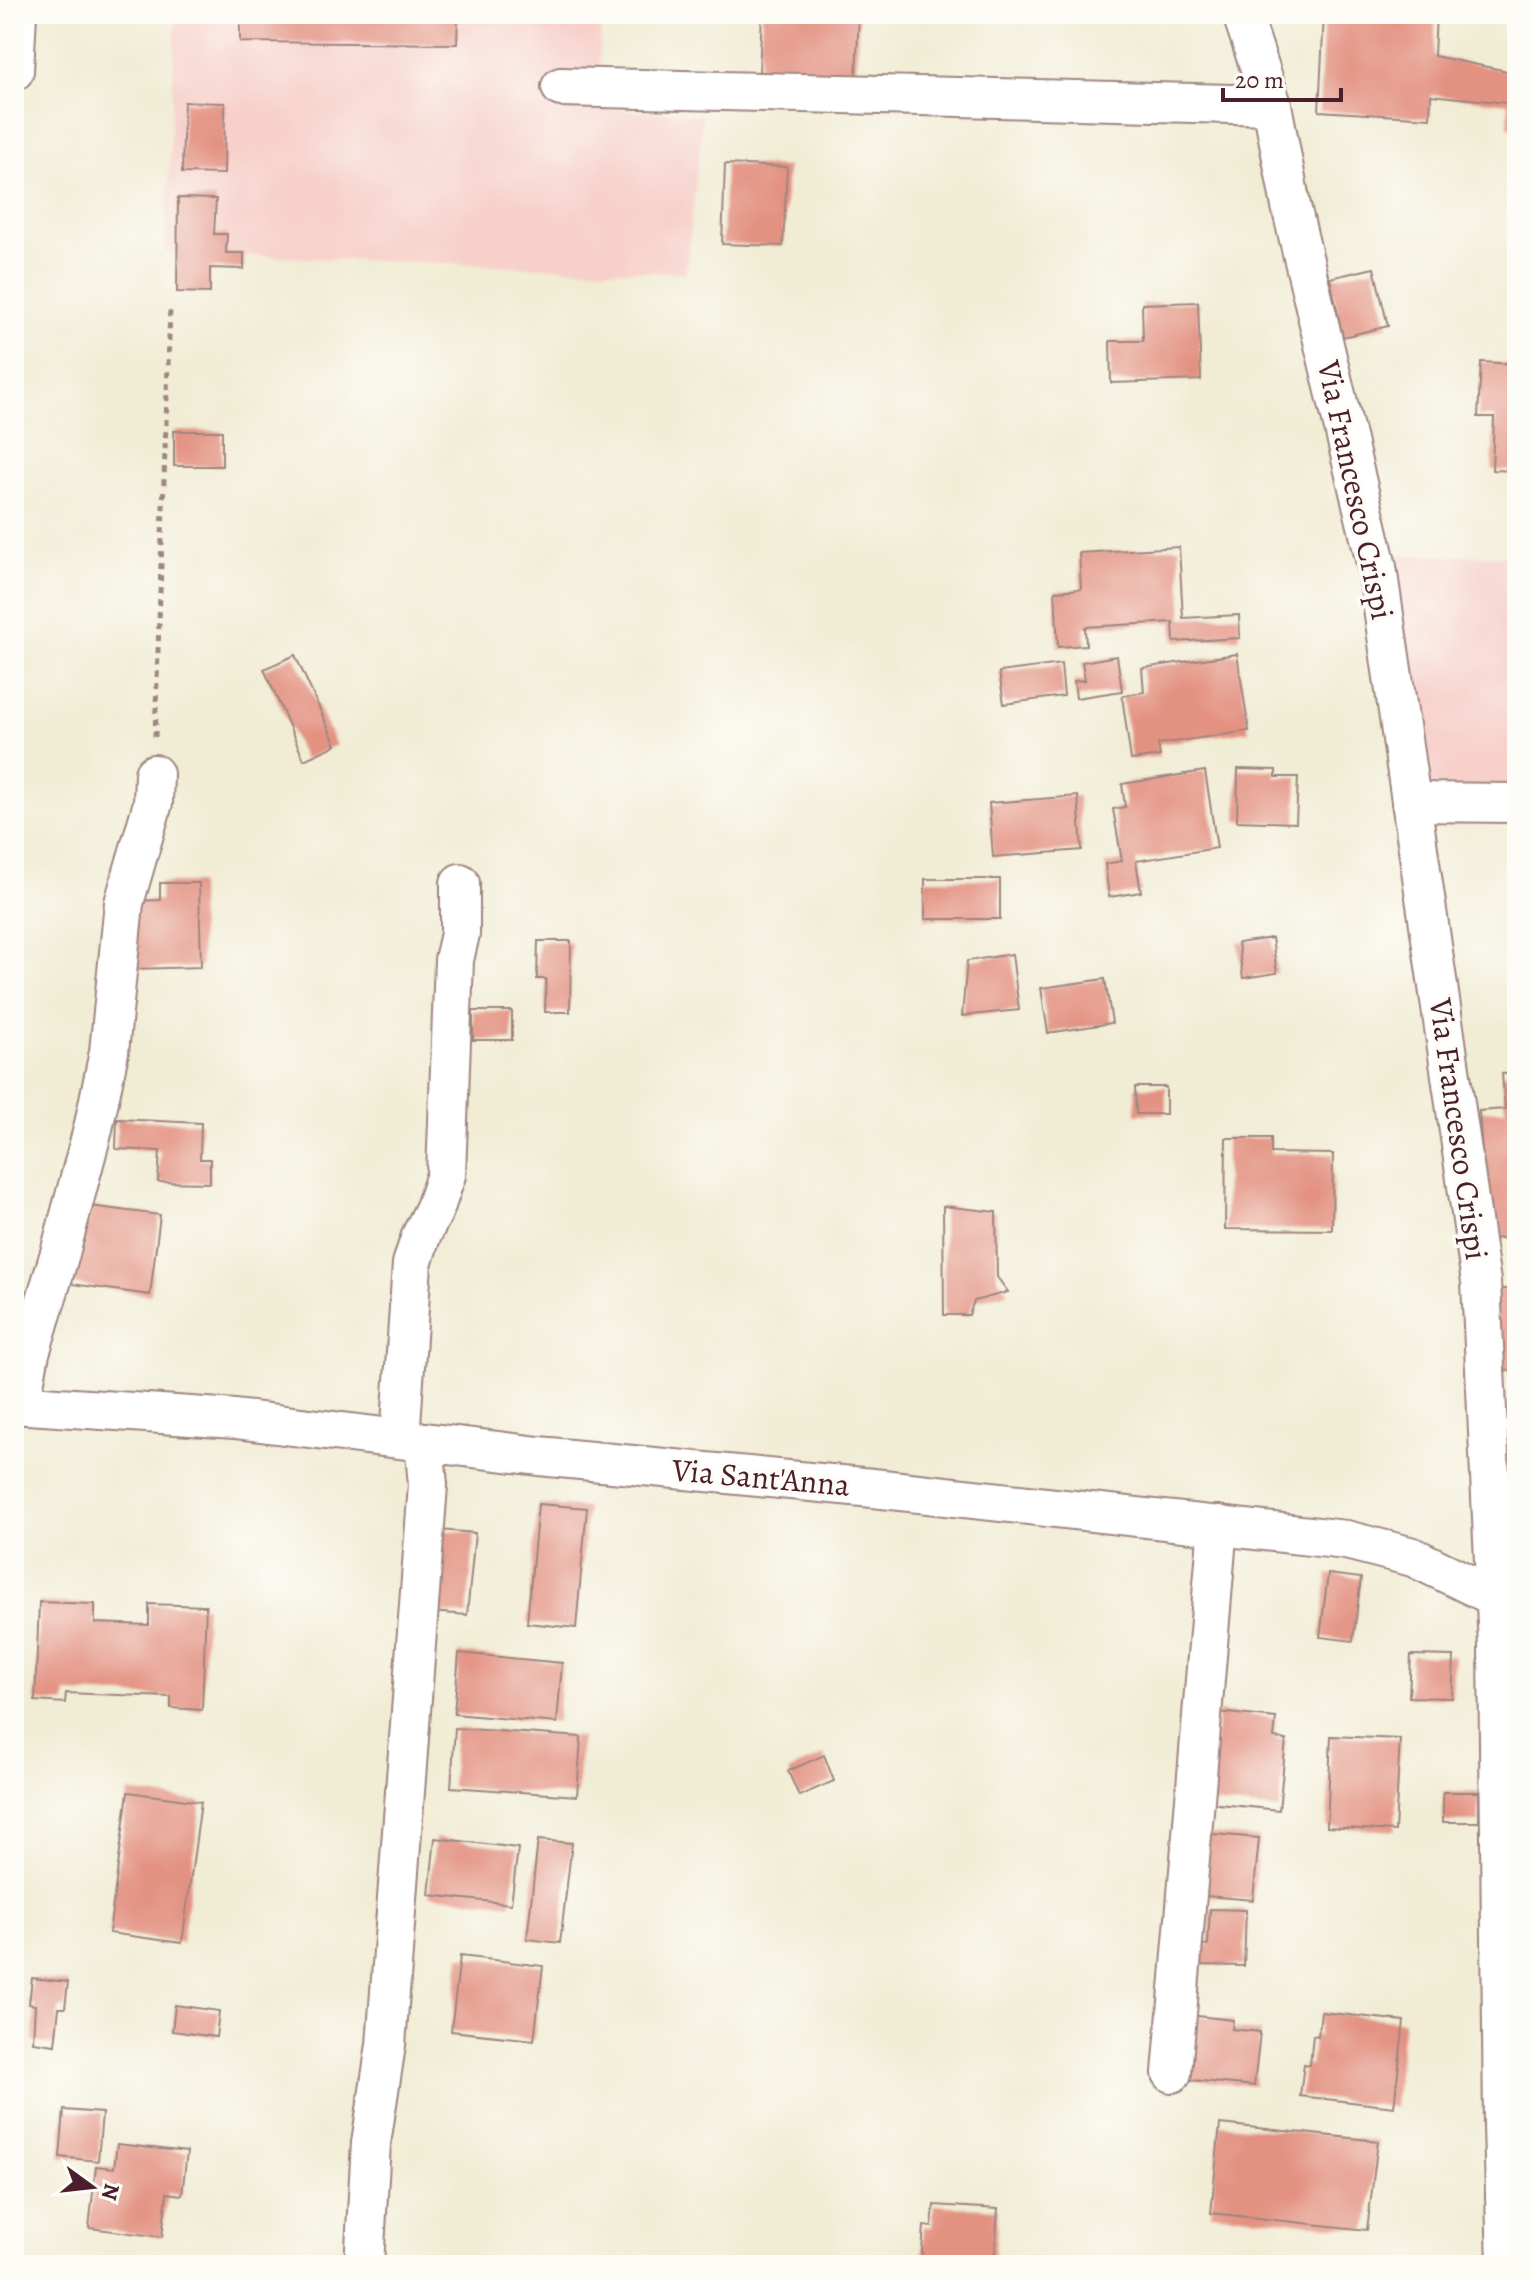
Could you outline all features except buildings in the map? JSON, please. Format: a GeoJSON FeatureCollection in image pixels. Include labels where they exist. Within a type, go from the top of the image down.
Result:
{"type":"FeatureCollection","features":[{"type":"Feature","properties":{"kind":"street"},"geometry":{"type":"LineString","coordinates":[[14,71],[17,14]]}},
{"type":"Feature","properties":{"kind":"street","name":"Via Francesco Crispi"},"geometry":{"type":"LineString","coordinates":[[1242,14],[1272,105],[1291,206],[1377,567],[1481,1282],[1497,1598],[1508,1647],[1503,2125],[1507,2265]]}},
{"type":"Feature","properties":{"kind":"street"},"geometry":{"type":"LineString","coordinates":[[561,87],[1272,105]]}},
{"type":"Feature","properties":{"kind":"street"},"geometry":{"type":"LineString","coordinates":[[17,1404],[93,1129],[109,1052],[124,903],[153,803],[154,774]]}},
{"type":"Feature","properties":{"kind":"street"},"geometry":{"type":"LineString","coordinates":[[1411,802],[1517,803]]}},
{"type":"Feature","properties":{"kind":"street"},"geometry":{"type":"LineString","coordinates":[[364,2265],[371,2143],[386,2045],[428,1485],[412,1441],[402,1389],[412,1264],[446,1175],[454,960],[460,934],[460,883]]}},
{"type":"Feature","properties":{"kind":"street","name":"Via Sant'Anna"},"geometry":{"type":"LineString","coordinates":[[17,1404],[235,1419],[554,1458],[873,1488],[1346,1540],[1413,1557],[1497,1598]]}},
{"type":"Feature","properties":{"kind":"street"},"geometry":{"type":"LineString","coordinates":[[1172,2073],[1218,1525]]}},
{"type":"Feature","properties":{"kind":"path"},"geometry":{"type":"LineString","coordinates":[[154,774],[170,308]]}},
{"type":"Feature","properties":{"kind":"shaded area"},"geometry":{"type":"Polygon","coordinates":[[[176,14],[601,14],[598,109],[703,115],[686,273],[165,252],[176,14]]]}},
{"type":"Feature","properties":{"kind":"shaded area"},"geometry":{"type":"Polygon","coordinates":[[[1374,555],[1517,556],[1517,803],[1411,802],[1374,555]]]}}]}
